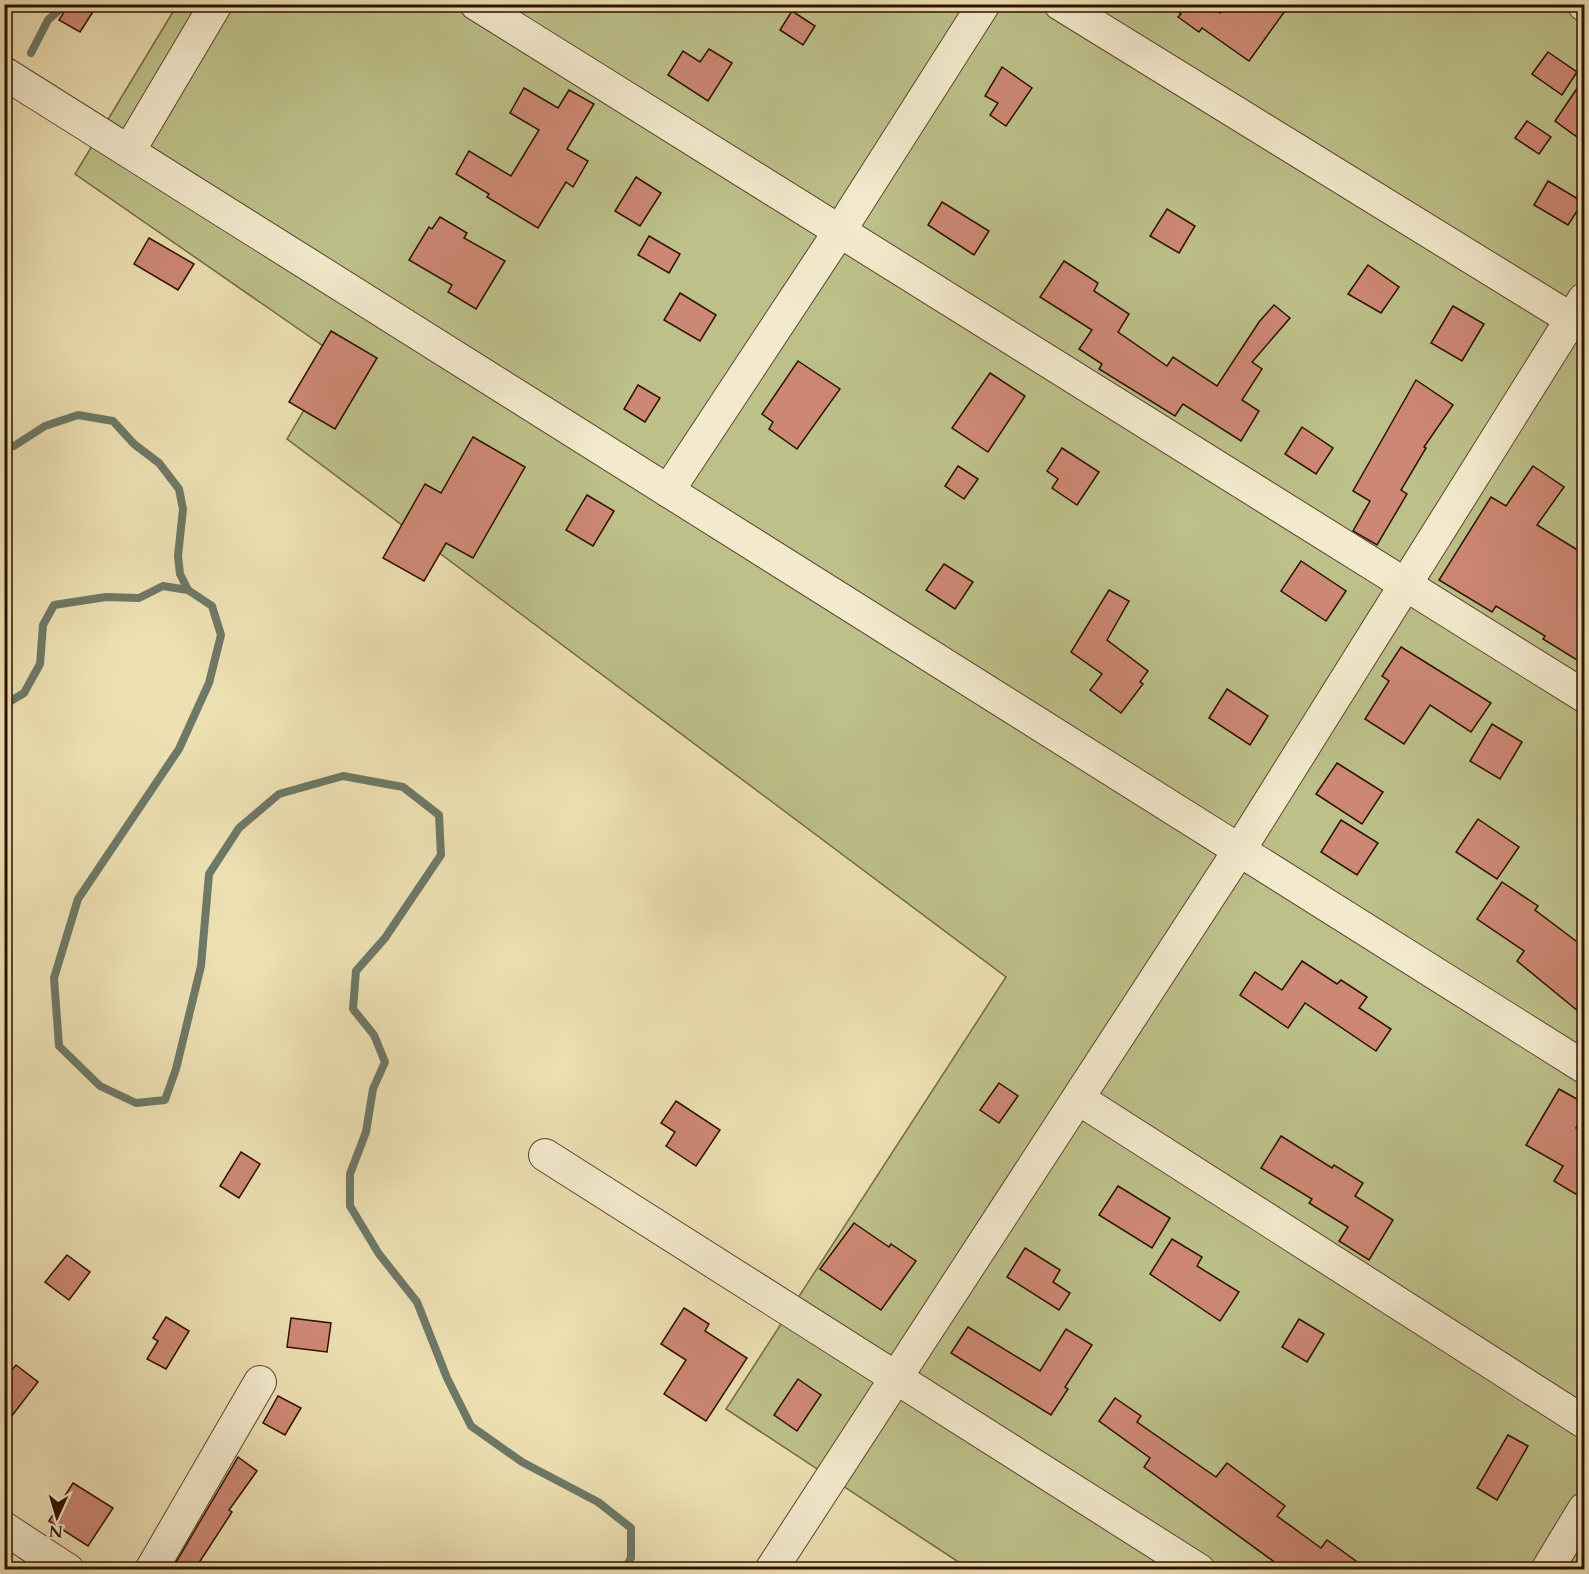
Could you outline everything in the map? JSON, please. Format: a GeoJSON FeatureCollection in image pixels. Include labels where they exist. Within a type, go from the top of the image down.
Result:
{"type":"FeatureCollection","features":[{"type":"Feature","properties":{"kind":"street"},"geometry":{"type":"LineString","coordinates":[[129,150],[216,4]]}},
{"type":"Feature","properties":{"kind":"street"},"geometry":{"type":"LineString","coordinates":[[476,4],[1584,696]]}},
{"type":"Feature","properties":{"kind":"street"},"geometry":{"type":"LineString","coordinates":[[668,491],[839,232],[984,4]]}},
{"type":"Feature","properties":{"kind":"street"},"geometry":{"type":"LineString","coordinates":[[771,1569],[1079,1099],[1580,315],[1060,4]]}},
{"type":"Feature","properties":{"kind":"street"},"geometry":{"type":"LineString","coordinates":[[4,73],[1584,1067]]}},
{"type":"Feature","properties":{"kind":"street"},"geometry":{"type":"LineString","coordinates":[[1079,1099],[1584,1422]]}},
{"type":"Feature","properties":{"kind":"street"},"geometry":{"type":"LineString","coordinates":[[545,1155],[1199,1569]]}},
{"type":"Feature","properties":{"kind":"street"},"geometry":{"type":"LineString","coordinates":[[152,1569],[260,1382]]}},
{"type":"Feature","properties":{"kind":"street"},"geometry":{"type":"LineString","coordinates":[[1547,1569],[1584,1509]]}},
{"type":"Feature","properties":{"kind":"street"},"geometry":{"type":"LineString","coordinates":[[4,1528],[68,1569]]}},
{"type":"Feature","properties":{"kind":"green space"},"geometry":{"type":"Polygon","coordinates":[[[177,5],[1584,5],[1584,1569],[969,1569],[726,1409],[1006,977],[287,439],[336,355],[75,174],[177,5]]]}},
{"type":"Feature","properties":{"kind":"building"},"geometry":{"type":"Polygon","coordinates":[[[69,4],[98,4],[80,32],[59,20],[69,4]]]}},
{"type":"Feature","properties":{"kind":"building"},"geometry":{"type":"Polygon","coordinates":[[[1168,4],[1219,4],[1215,9],[1220,13],[1226,4],[1290,4],[1249,61],[1202,28],[1199,32],[1178,17],[1181,14],[1168,4]]]}},
{"type":"Feature","properties":{"kind":"building"},"geometry":{"type":"Polygon","coordinates":[[[792,11],[815,26],[803,45],[780,30],[792,11]]]}},
{"type":"Feature","properties":{"kind":"building"},"geometry":{"type":"Polygon","coordinates":[[[709,49],[732,63],[708,101],[668,75],[683,51],[700,62],[709,49]]]}},
{"type":"Feature","properties":{"kind":"building"},"geometry":{"type":"Polygon","coordinates":[[[1548,52],[1577,72],[1562,95],[1532,74],[1548,52]]]}},
{"type":"Feature","properties":{"kind":"building"},"geometry":{"type":"Polygon","coordinates":[[[1002,67],[1032,88],[1006,126],[990,115],[998,103],[985,96],[1002,67]]]}},
{"type":"Feature","properties":{"kind":"building"},"geometry":{"type":"Polygon","coordinates":[[[1584,78],[1584,142],[1555,121],[1584,78]]]}},
{"type":"Feature","properties":{"kind":"building"},"geometry":{"type":"Polygon","coordinates":[[[524,88],[558,108],[569,90],[594,104],[567,149],[588,161],[573,187],[566,182],[538,228],[487,197],[489,194],[456,174],[469,151],[511,176],[539,130],[510,113],[524,88]]]}},
{"type":"Feature","properties":{"kind":"building"},"geometry":{"type":"Polygon","coordinates":[[[1527,121],[1551,137],[1539,154],[1515,138],[1527,121]]]}},
{"type":"Feature","properties":{"kind":"building"},"geometry":{"type":"Polygon","coordinates":[[[636,177],[661,193],[640,226],[615,211],[636,177]]]}},
{"type":"Feature","properties":{"kind":"building"},"geometry":{"type":"Polygon","coordinates":[[[1548,181],[1583,202],[1568,225],[1534,205],[1548,181]]]}},
{"type":"Feature","properties":{"kind":"building"},"geometry":{"type":"Polygon","coordinates":[[[942,202],[989,231],[974,255],[928,225],[942,202]]]}},
{"type":"Feature","properties":{"kind":"building"},"geometry":{"type":"Polygon","coordinates":[[[1167,209],[1195,226],[1179,253],[1150,236],[1167,209]]]}},
{"type":"Feature","properties":{"kind":"building"},"geometry":{"type":"Polygon","coordinates":[[[440,217],[467,233],[464,238],[505,261],[476,309],[448,292],[452,285],[409,260],[429,227],[432,229],[440,217]]]}},
{"type":"Feature","properties":{"kind":"building"},"geometry":{"type":"Polygon","coordinates":[[[649,236],[680,254],[669,273],[638,255],[649,236]]]}},
{"type":"Feature","properties":{"kind":"building"},"geometry":{"type":"Polygon","coordinates":[[[149,238],[194,264],[178,290],[134,264],[149,238]]]}},
{"type":"Feature","properties":{"kind":"building"},"geometry":{"type":"Polygon","coordinates":[[[1064,261],[1098,283],[1094,291],[1129,314],[1118,332],[1167,366],[1173,357],[1217,386],[1259,322],[1274,305],[1290,318],[1252,362],[1262,369],[1242,400],[1259,411],[1241,441],[1183,404],[1175,416],[1099,369],[1102,364],[1079,349],[1092,330],[1040,297],[1064,261]]]}},
{"type":"Feature","properties":{"kind":"building"},"geometry":{"type":"Polygon","coordinates":[[[1368,265],[1399,287],[1381,313],[1348,294],[1368,265]]]}},
{"type":"Feature","properties":{"kind":"building"},"geometry":{"type":"Polygon","coordinates":[[[680,293],[716,315],[700,341],[664,320],[680,293]]]}},
{"type":"Feature","properties":{"kind":"building"},"geometry":{"type":"Polygon","coordinates":[[[1453,306],[1484,324],[1462,361],[1431,343],[1453,306]]]}},
{"type":"Feature","properties":{"kind":"building"},"geometry":{"type":"Polygon","coordinates":[[[331,331],[377,358],[335,429],[289,402],[331,331]]]}},
{"type":"Feature","properties":{"kind":"building"},"geometry":{"type":"Polygon","coordinates":[[[798,361],[840,389],[797,449],[769,429],[773,422],[762,414],[798,361]]]}},
{"type":"Feature","properties":{"kind":"building"},"geometry":{"type":"Polygon","coordinates":[[[990,373],[1025,396],[988,452],[952,428],[990,373]]]}},
{"type":"Feature","properties":{"kind":"building"},"geometry":{"type":"Polygon","coordinates":[[[1416,380],[1453,405],[1424,447],[1426,448],[1401,490],[1407,494],[1377,545],[1353,531],[1370,501],[1353,491],[1416,380]]]}},
{"type":"Feature","properties":{"kind":"building"},"geometry":{"type":"Polygon","coordinates":[[[638,385],[660,398],[645,422],[624,409],[638,385]]]}},
{"type":"Feature","properties":{"kind":"building"},"geometry":{"type":"Polygon","coordinates":[[[1302,427],[1333,448],[1316,474],[1285,454],[1302,427]]]}},
{"type":"Feature","properties":{"kind":"building"},"geometry":{"type":"Polygon","coordinates":[[[473,437],[525,467],[473,558],[446,543],[424,581],[383,558],[425,484],[441,493],[473,437]]]}},
{"type":"Feature","properties":{"kind":"building"},"geometry":{"type":"Polygon","coordinates":[[[1062,448],[1099,472],[1077,505],[1052,488],[1058,479],[1047,471],[1062,448]]]}},
{"type":"Feature","properties":{"kind":"building"},"geometry":{"type":"Polygon","coordinates":[[[958,466],[978,479],[964,499],[945,486],[958,466]]]}},
{"type":"Feature","properties":{"kind":"building"},"geometry":{"type":"Polygon","coordinates":[[[1533,466],[1564,487],[1537,525],[1584,554],[1584,648],[1577,660],[1543,639],[1545,636],[1496,606],[1492,612],[1439,580],[1491,497],[1506,506],[1533,466]]]}},
{"type":"Feature","properties":{"kind":"building"},"geometry":{"type":"Polygon","coordinates":[[[587,495],[614,511],[593,546],[566,530],[587,495]]]}},
{"type":"Feature","properties":{"kind":"building"},"geometry":{"type":"Polygon","coordinates":[[[1301,561],[1346,591],[1326,621],[1281,591],[1301,561]]]}},
{"type":"Feature","properties":{"kind":"building"},"geometry":{"type":"Polygon","coordinates":[[[944,564],[973,582],[955,609],[926,590],[944,564]]]}},
{"type":"Feature","properties":{"kind":"building"},"geometry":{"type":"Polygon","coordinates":[[[1109,590],[1129,601],[1107,640],[1148,671],[1140,682],[1143,684],[1121,713],[1090,690],[1102,674],[1071,652],[1109,590]]]}},
{"type":"Feature","properties":{"kind":"building"},"geometry":{"type":"Polygon","coordinates":[[[1401,647],[1491,703],[1471,732],[1430,705],[1404,744],[1365,719],[1389,681],[1382,676],[1401,647]]]}},
{"type":"Feature","properties":{"kind":"building"},"geometry":{"type":"Polygon","coordinates":[[[1227,689],[1268,716],[1250,745],[1209,718],[1227,689]]]}},
{"type":"Feature","properties":{"kind":"building"},"geometry":{"type":"Polygon","coordinates":[[[1492,724],[1522,742],[1500,779],[1470,761],[1492,724]]]}},
{"type":"Feature","properties":{"kind":"building"},"geometry":{"type":"Polygon","coordinates":[[[1337,763],[1383,792],[1362,824],[1316,794],[1337,763]]]}},
{"type":"Feature","properties":{"kind":"building"},"geometry":{"type":"Polygon","coordinates":[[[1478,819],[1519,847],[1497,879],[1456,852],[1478,819]]]}},
{"type":"Feature","properties":{"kind":"building"},"geometry":{"type":"Polygon","coordinates":[[[1341,820],[1378,843],[1357,875],[1321,852],[1341,820]]]}},
{"type":"Feature","properties":{"kind":"building"},"geometry":{"type":"Polygon","coordinates":[[[1502,882],[1538,906],[1535,910],[1584,947],[1584,1016],[1517,961],[1524,951],[1477,919],[1502,882]]]}},
{"type":"Feature","properties":{"kind":"building"},"geometry":{"type":"Polygon","coordinates":[[[1302,961],[1337,984],[1341,980],[1367,997],[1359,1008],[1391,1029],[1376,1051],[1305,1003],[1288,1028],[1240,995],[1255,972],[1282,990],[1302,961]]]}},
{"type":"Feature","properties":{"kind":"building"},"geometry":{"type":"Polygon","coordinates":[[[999,1083],[1018,1096],[999,1123],[980,1110],[999,1083]]]}},
{"type":"Feature","properties":{"kind":"building"},"geometry":{"type":"Polygon","coordinates":[[[1559,1089],[1584,1103],[1584,1113],[1576,1128],[1582,1132],[1584,1129],[1584,1199],[1554,1181],[1563,1166],[1526,1145],[1559,1089]]]}},
{"type":"Feature","properties":{"kind":"building"},"geometry":{"type":"Polygon","coordinates":[[[676,1101],[720,1130],[696,1166],[666,1146],[675,1132],[661,1123],[676,1101]]]}},
{"type":"Feature","properties":{"kind":"building"},"geometry":{"type":"Polygon","coordinates":[[[1281,1136],[1332,1168],[1334,1165],[1363,1183],[1355,1196],[1393,1220],[1369,1260],[1339,1241],[1348,1227],[1309,1203],[1312,1199],[1261,1168],[1281,1136]]]}},
{"type":"Feature","properties":{"kind":"building"},"geometry":{"type":"Polygon","coordinates":[[[241,1152],[260,1164],[239,1198],[220,1186],[241,1152]]]}},
{"type":"Feature","properties":{"kind":"building"},"geometry":{"type":"Polygon","coordinates":[[[1118,1186],[1170,1218],[1152,1248],[1099,1215],[1118,1186]]]}},
{"type":"Feature","properties":{"kind":"building"},"geometry":{"type":"Polygon","coordinates":[[[854,1223],[889,1247],[891,1244],[916,1261],[881,1310],[820,1269],[854,1223]]]}},
{"type":"Feature","properties":{"kind":"building"},"geometry":{"type":"Polygon","coordinates":[[[1172,1239],[1202,1257],[1197,1266],[1239,1292],[1220,1321],[1150,1274],[1172,1239]]]}},
{"type":"Feature","properties":{"kind":"building"},"geometry":{"type":"Polygon","coordinates":[[[1025,1248],[1060,1270],[1053,1282],[1070,1293],[1059,1310],[1007,1277],[1025,1248]]]}},
{"type":"Feature","properties":{"kind":"building"},"geometry":{"type":"Polygon","coordinates":[[[67,1255],[90,1272],[69,1300],[45,1282],[67,1255]]]}},
{"type":"Feature","properties":{"kind":"building"},"geometry":{"type":"Polygon","coordinates":[[[684,1308],[709,1324],[705,1331],[747,1358],[706,1421],[664,1394],[686,1360],[661,1344],[684,1308]]]}},
{"type":"Feature","properties":{"kind":"building"},"geometry":{"type":"Polygon","coordinates":[[[166,1317],[189,1331],[166,1369],[147,1359],[158,1341],[153,1338],[166,1317]]]}},
{"type":"Feature","properties":{"kind":"building"},"geometry":{"type":"Polygon","coordinates":[[[291,1318],[331,1323],[327,1352],[287,1347],[291,1318]]]}},
{"type":"Feature","properties":{"kind":"building"},"geometry":{"type":"Polygon","coordinates":[[[1299,1319],[1324,1334],[1307,1362],[1282,1347],[1299,1319]]]}},
{"type":"Feature","properties":{"kind":"building"},"geometry":{"type":"Polygon","coordinates":[[[968,1327],[1040,1371],[1066,1329],[1092,1345],[1065,1387],[1068,1389],[1051,1415],[951,1353],[968,1327]]]}},
{"type":"Feature","properties":{"kind":"building"},"geometry":{"type":"Polygon","coordinates":[[[16,1365],[38,1382],[4,1426],[4,1379],[16,1365]]]}},
{"type":"Feature","properties":{"kind":"building"},"geometry":{"type":"Polygon","coordinates":[[[798,1379],[821,1395],[797,1431],[774,1415],[798,1379]]]}},
{"type":"Feature","properties":{"kind":"building"},"geometry":{"type":"Polygon","coordinates":[[[278,1396],[301,1408],[285,1435],[263,1423],[278,1396]]]}},
{"type":"Feature","properties":{"kind":"building"},"geometry":{"type":"Polygon","coordinates":[[[1115,1398],[1141,1416],[1137,1422],[1216,1477],[1227,1463],[1285,1506],[1277,1516],[1321,1548],[1327,1540],[1367,1569],[1284,1569],[1144,1467],[1150,1458],[1099,1421],[1115,1398]]]}},
{"type":"Feature","properties":{"kind":"building"},"geometry":{"type":"Polygon","coordinates":[[[1508,1435],[1528,1446],[1497,1500],[1477,1488],[1508,1435]]]}},
{"type":"Feature","properties":{"kind":"building"},"geometry":{"type":"Polygon","coordinates":[[[238,1457],[257,1471],[229,1510],[232,1512],[195,1569],[172,1569],[238,1457]]]}},
{"type":"Feature","properties":{"kind":"building"},"geometry":{"type":"Polygon","coordinates":[[[73,1483],[113,1508],[88,1546],[49,1521],[73,1483]]]}},
{"type":"Feature","properties":{"kind":"waterway"},"geometry":{"type":"LineString","coordinates":[[31,53],[48,20],[66,4]]}},
{"type":"Feature","properties":{"kind":"waterway"},"geometry":{"type":"LineString","coordinates":[[4,100],[9,92]]}},
{"type":"Feature","properties":{"kind":"waterway"},"geometry":{"type":"LineString","coordinates":[[4,447],[14,446],[45,426],[78,415],[113,421],[134,444],[159,463],[179,489],[183,509],[178,556],[180,574],[188,590]]}},
{"type":"Feature","properties":{"kind":"waterway"},"geometry":{"type":"LineString","coordinates":[[4,705],[24,693],[40,664],[43,625],[54,605],[106,597],[139,598],[163,586],[188,590],[212,606],[221,635],[209,683],[179,749],[78,899],[54,978],[59,1046],[100,1086],[136,1103],[165,1100],[176,1069],[201,966],[209,874],[239,828],[279,794],[343,776],[403,787],[439,815],[441,855],[385,938],[356,971],[353,1009],[374,1035],[385,1062],[373,1089],[366,1132],[350,1174],[350,1206],[379,1254],[417,1302],[447,1378],[471,1426],[522,1462],[598,1502],[631,1528],[631,1558],[624,1570]]}}]}
